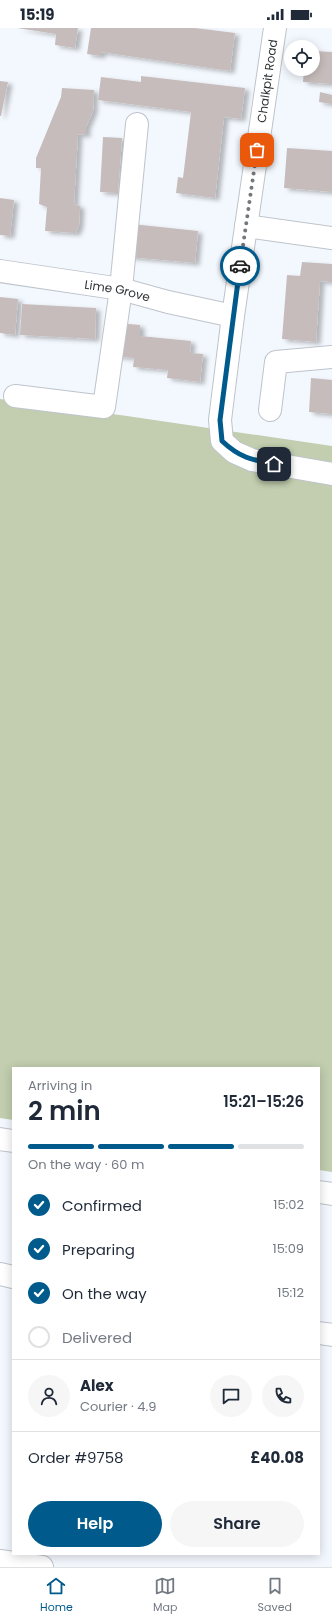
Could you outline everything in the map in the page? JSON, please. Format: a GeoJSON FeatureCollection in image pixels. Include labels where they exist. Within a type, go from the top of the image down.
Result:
{"type":"FeatureCollection","features":[{"type":"Feature","properties":{"kind":"street","name":"Chalkpit Road"},"geometry":{"type":"LineString","coordinates":[[275,28],[233,316],[220,420],[222,441],[234,452],[252,460],[332,474]]}},
{"type":"Feature","properties":{"kind":"street"},"geometry":{"type":"LineString","coordinates":[[15,396],[104,407],[121,289],[137,124]]}},
{"type":"Feature","properties":{"kind":"street"},"geometry":{"type":"LineString","coordinates":[[246,226],[332,238]]}},
{"type":"Feature","properties":{"kind":"street","name":"Lime Grove"},"geometry":{"type":"LineString","coordinates":[[0,271],[121,289],[168,302],[233,316]]}},
{"type":"Feature","properties":{"kind":"street"},"geometry":{"type":"LineString","coordinates":[[270,410],[276,362],[332,357]]}},
{"type":"Feature","properties":{"kind":"street"},"geometry":{"type":"LineString","coordinates":[[0,1139],[12,1141]]}},
{"type":"Feature","properties":{"kind":"street"},"geometry":{"type":"LineString","coordinates":[[320,1192],[332,1194]]}},
{"type":"Feature","properties":{"kind":"street"},"geometry":{"type":"LineString","coordinates":[[0,1274],[12,1277]]}},
{"type":"Feature","properties":{"kind":"street"},"geometry":{"type":"LineString","coordinates":[[320,1333],[332,1336]]}},
{"type":"Feature","properties":{"kind":"street"},"geometry":{"type":"LineString","coordinates":[[0,1561],[42,1567]]}},
{"type":"Feature","properties":{"kind":"green space"},"geometry":{"type":"Polygon","coordinates":[[[0,399],[332,446],[332,1172],[320,1170],[320,1067],[12,1067],[12,1120],[0,1118],[0,399]]]}},
{"type":"Feature","properties":{"kind":"building"},"geometry":{"type":"Polygon","coordinates":[[[17,28],[78,28],[75,48],[55,45],[56,34],[17,28]]]}},
{"type":"Feature","properties":{"kind":"building"},"geometry":{"type":"Polygon","coordinates":[[[91,28],[195,28],[235,33],[230,71],[101,52],[101,56],[87,54],[91,28]]]}},
{"type":"Feature","properties":{"kind":"building"},"geometry":{"type":"Polygon","coordinates":[[[320,51],[332,52],[332,84],[303,82],[303,76],[320,76],[320,51]]]}},
{"type":"Feature","properties":{"kind":"building"},"geometry":{"type":"Polygon","coordinates":[[[141,76],[245,88],[241,119],[224,117],[215,198],[176,193],[178,177],[183,178],[191,112],[98,100],[101,77],[141,82],[141,76]]]}},
{"type":"Feature","properties":{"kind":"building"},"geometry":{"type":"Polygon","coordinates":[[[0,81],[8,82],[1,116],[0,116],[0,81]]]}},
{"type":"Feature","properties":{"kind":"building"},"geometry":{"type":"Polygon","coordinates":[[[62,88],[94,90],[93,111],[86,127],[86,135],[78,134],[74,204],[80,206],[79,225],[76,233],[45,231],[47,207],[39,204],[41,168],[36,168],[36,158],[61,97],[62,88]]]}},
{"type":"Feature","properties":{"kind":"building"},"geometry":{"type":"Polygon","coordinates":[[[320,92],[332,95],[332,104],[319,102],[320,92]]]}},
{"type":"Feature","properties":{"kind":"building"},"geometry":{"type":"Polygon","coordinates":[[[103,137],[122,138],[118,193],[100,192],[103,137]]]}},
{"type":"Feature","properties":{"kind":"building"},"geometry":{"type":"Polygon","coordinates":[[[287,148],[332,151],[332,192],[284,188],[287,148]]]}},
{"type":"Feature","properties":{"kind":"building"},"geometry":{"type":"Polygon","coordinates":[[[0,198],[14,200],[10,236],[0,235],[0,198]]]}},
{"type":"Feature","properties":{"kind":"building"},"geometry":{"type":"Polygon","coordinates":[[[132,224],[198,231],[195,263],[129,257],[132,224]]]}},
{"type":"Feature","properties":{"kind":"building"},"geometry":{"type":"Polygon","coordinates":[[[302,262],[332,264],[332,282],[320,281],[316,342],[282,339],[287,275],[300,276],[302,262]]]}},
{"type":"Feature","properties":{"kind":"building"},"geometry":{"type":"Polygon","coordinates":[[[0,297],[18,299],[15,335],[0,333],[0,297]]]}},
{"type":"Feature","properties":{"kind":"building"},"geometry":{"type":"Polygon","coordinates":[[[22,304],[96,308],[95,339],[20,335],[22,304]]]}},
{"type":"Feature","properties":{"kind":"building"},"geometry":{"type":"Polygon","coordinates":[[[117,323],[140,325],[140,336],[191,341],[190,353],[203,354],[200,382],[167,378],[168,370],[133,367],[134,358],[114,356],[117,323]]]}},
{"type":"Feature","properties":{"kind":"building"},"geometry":{"type":"Polygon","coordinates":[[[311,378],[332,380],[332,414],[309,412],[311,378]]]}},
{"type":"Feature","properties":{"kind":"way so far"},"geometry":{"type":"LineString","coordinates":[[240,266],[257,150]]}},
{"type":"Feature","properties":{"kind":"route"},"geometry":{"type":"LineString","coordinates":[[240,266],[220,420],[222,441],[234,452],[252,460],[274,464]]}}]}
